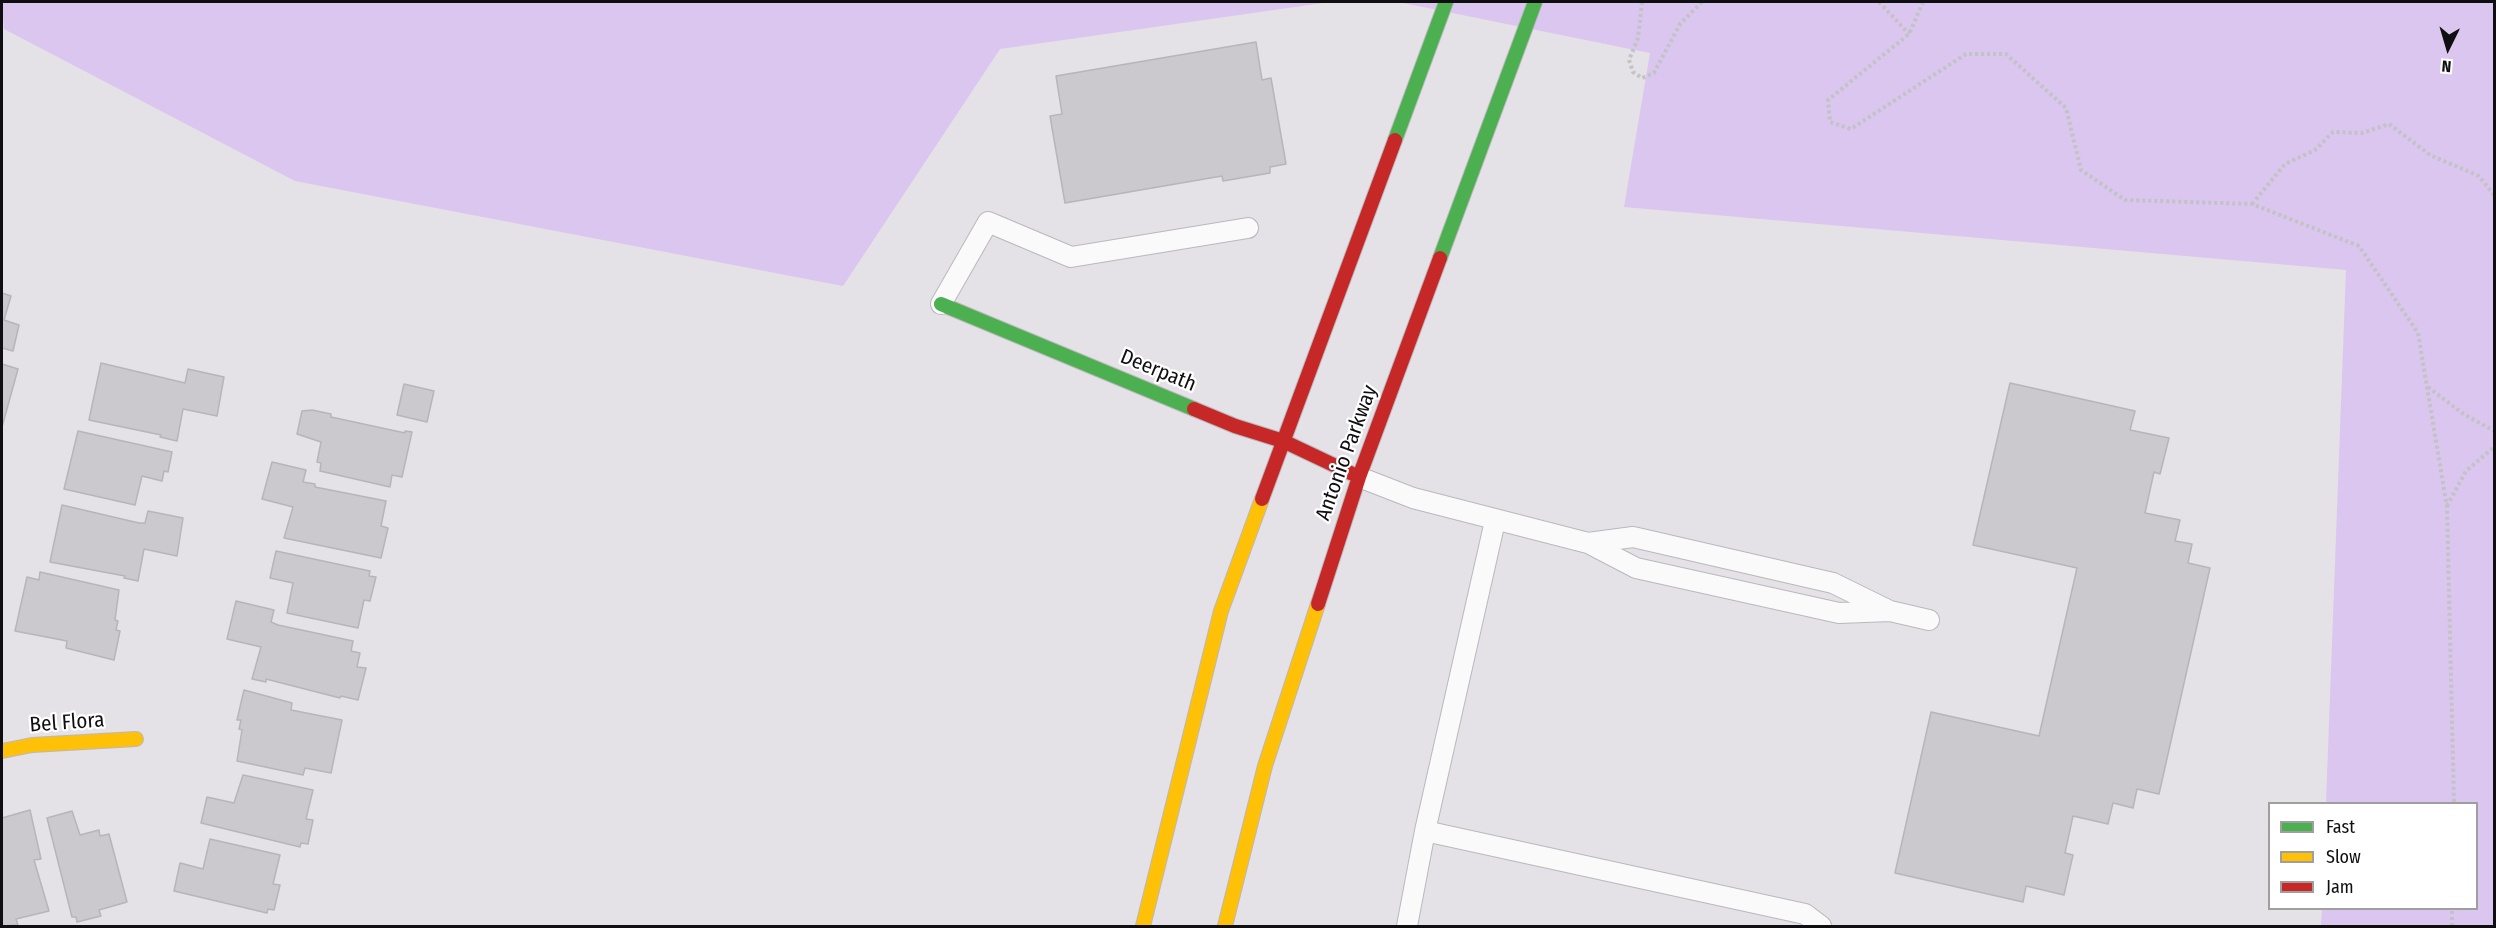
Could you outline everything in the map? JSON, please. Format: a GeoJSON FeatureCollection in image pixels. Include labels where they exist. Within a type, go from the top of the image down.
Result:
{"type":"FeatureCollection","features":[{"type":"Feature","properties":{"kind":"main road"},"geometry":{"type":"LineString","coordinates":[[1143,927],[1221,611],[1446,2]]}},
{"type":"Feature","properties":{"kind":"main road","name":"Antonio Parkway"},"geometry":{"type":"LineString","coordinates":[[1225,927],[1265,766],[1359,477],[1535,2]]}},
{"type":"Feature","properties":{"kind":"main road","name":"Deerpath"},"geometry":{"type":"LineString","coordinates":[[940,304],[1235,426],[1283,441],[1359,477]]}},
{"type":"Feature","properties":{"kind":"main road","name":"Bel Flora"},"geometry":{"type":"LineString","coordinates":[[2,751],[32,745],[136,739]]}},
{"type":"Feature","properties":{"kind":"lane"},"geometry":{"type":"LineString","coordinates":[[940,304],[988,222],[1071,257],[1248,228]]}},
{"type":"Feature","properties":{"kind":"lane"},"geometry":{"type":"LineString","coordinates":[[1359,477],[1413,498],[1495,521],[1588,543],[1635,568],[1839,613],[1890,611]]}},
{"type":"Feature","properties":{"kind":"lane"},"geometry":{"type":"LineString","coordinates":[[1407,927],[1425,831],[1495,521]]}},
{"type":"Feature","properties":{"kind":"lane"},"geometry":{"type":"LineString","coordinates":[[1588,543],[1633,537],[1833,583],[1890,611],[1929,620]]}},
{"type":"Feature","properties":{"kind":"lane"},"geometry":{"type":"LineString","coordinates":[[1425,831],[1805,914],[1818,924],[1838,927]]}},
{"type":"Feature","properties":{"kind":"path"},"geometry":{"type":"LineString","coordinates":[[1642,2],[1638,38],[1629,60],[1633,72],[1642,78],[1654,73],[1680,24],[1702,2]]}},
{"type":"Feature","properties":{"kind":"path"},"geometry":{"type":"LineString","coordinates":[[1879,2],[1909,34]]}},
{"type":"Feature","properties":{"kind":"path"},"geometry":{"type":"LineString","coordinates":[[1923,2],[1909,34],[1828,100],[1830,122],[1851,129],[1966,54],[2006,54],[2066,108],[2081,170],[2125,200],[2252,204],[2359,246],[2418,333],[2447,507],[2454,802]]}},
{"type":"Feature","properties":{"kind":"path"},"geometry":{"type":"LineString","coordinates":[[2252,204],[2285,164],[2315,150],[2333,132],[2362,133],[2389,124],[2430,155],[2479,176],[2494,195]]}},
{"type":"Feature","properties":{"kind":"path"},"geometry":{"type":"LineString","coordinates":[[2427,387],[2462,413],[2494,431]]}},
{"type":"Feature","properties":{"kind":"path"},"geometry":{"type":"LineString","coordinates":[[2447,507],[2466,471],[2494,447]]}},
{"type":"Feature","properties":{"kind":"path"},"geometry":{"type":"LineString","coordinates":[[2452,910],[2452,927]]}},
{"type":"Feature","properties":{"kind":"shaded area"},"geometry":{"type":"Polygon","coordinates":[[[2,2],[1330,2],[1000,49],[843,286],[295,181],[4,29],[2,2]]]}},
{"type":"Feature","properties":{"kind":"shaded area"},"geometry":{"type":"Polygon","coordinates":[[[1398,2],[2494,2],[2494,926],[2321,926],[2322,910],[2478,910],[2478,802],[2326,802],[2346,270],[1624,207],[1650,53],[1398,2]]]}},
{"type":"Feature","properties":{"kind":"building"},"geometry":{"type":"Polygon","coordinates":[[[1256,42],[1262,80],[1271,78],[1286,164],[1270,167],[1270,173],[1223,181],[1222,176],[1065,203],[1050,116],[1062,114],[1056,76],[1256,42]]]}},
{"type":"Feature","properties":{"kind":"building"},"geometry":{"type":"Polygon","coordinates":[[[2,293],[11,296],[4,320],[19,325],[13,351],[2,348],[2,293]]]}},
{"type":"Feature","properties":{"kind":"building"},"geometry":{"type":"Polygon","coordinates":[[[101,363],[185,383],[188,369],[224,377],[217,416],[183,409],[177,441],[160,437],[161,435],[89,420],[101,363]]]}},
{"type":"Feature","properties":{"kind":"building"},"geometry":{"type":"Polygon","coordinates":[[[2,364],[18,369],[2,427],[2,364]]]}},
{"type":"Feature","properties":{"kind":"building"},"geometry":{"type":"Polygon","coordinates":[[[2010,383],[2135,411],[2130,430],[2169,438],[2160,474],[2154,472],[2145,513],[2180,520],[2175,541],[2192,544],[2188,563],[2210,568],[2159,794],[2137,789],[2133,808],[2113,803],[2108,824],[2073,816],[2065,853],[2073,855],[2064,895],[2026,886],[2023,902],[1895,873],[1931,712],[2039,736],[2077,568],[1973,545],[2010,383]]]}},
{"type":"Feature","properties":{"kind":"building"},"geometry":{"type":"Polygon","coordinates":[[[404,384],[434,391],[427,422],[397,415],[404,384]]]}},
{"type":"Feature","properties":{"kind":"building"},"geometry":{"type":"Polygon","coordinates":[[[312,410],[331,414],[331,417],[405,433],[405,431],[412,432],[402,477],[392,475],[390,487],[320,471],[321,463],[317,462],[321,442],[297,434],[302,411],[312,410]]]}},
{"type":"Feature","properties":{"kind":"building"},"geometry":{"type":"Polygon","coordinates":[[[78,431],[172,452],[168,472],[164,471],[162,481],[142,476],[135,505],[64,489],[78,431]]]}},
{"type":"Feature","properties":{"kind":"building"},"geometry":{"type":"Polygon","coordinates":[[[272,462],[306,470],[303,482],[315,484],[315,487],[386,501],[381,526],[388,528],[381,558],[284,538],[293,507],[262,499],[272,462]]]}},
{"type":"Feature","properties":{"kind":"building"},"geometry":{"type":"Polygon","coordinates":[[[62,505],[139,523],[145,523],[148,511],[183,518],[177,556],[144,549],[138,581],[124,578],[125,576],[50,562],[62,505]]]}},
{"type":"Feature","properties":{"kind":"building"},"geometry":{"type":"Polygon","coordinates":[[[276,551],[370,571],[369,576],[376,577],[370,601],[364,600],[358,628],[287,613],[293,583],[270,578],[276,551]]]}},
{"type":"Feature","properties":{"kind":"building"},"geometry":{"type":"Polygon","coordinates":[[[40,572],[119,590],[115,620],[118,621],[116,630],[120,631],[114,660],[66,648],[67,641],[15,631],[27,577],[39,580],[40,572]]]}},
{"type":"Feature","properties":{"kind":"building"},"geometry":{"type":"Polygon","coordinates":[[[236,601],[274,610],[271,622],[278,625],[353,641],[351,651],[360,653],[357,667],[366,668],[358,700],[341,696],[340,698],[266,679],[266,682],[252,679],[261,647],[227,639],[236,601]]]}},
{"type":"Feature","properties":{"kind":"building"},"geometry":{"type":"Polygon","coordinates":[[[244,690],[292,703],[291,710],[342,720],[331,773],[305,768],[303,775],[237,761],[242,730],[239,729],[241,720],[237,720],[244,690]]]}},
{"type":"Feature","properties":{"kind":"building"},"geometry":{"type":"Polygon","coordinates":[[[243,775],[313,790],[306,819],[313,820],[308,844],[301,843],[300,847],[201,823],[207,797],[234,803],[243,775]]]}},
{"type":"Feature","properties":{"kind":"building"},"geometry":{"type":"Polygon","coordinates":[[[30,810],[41,859],[34,860],[49,911],[16,919],[18,925],[2,926],[2,818],[30,810]]]}},
{"type":"Feature","properties":{"kind":"building"},"geometry":{"type":"Polygon","coordinates":[[[72,811],[80,835],[99,830],[100,836],[109,834],[127,902],[99,910],[101,916],[77,922],[76,917],[72,917],[47,818],[72,811]]]}},
{"type":"Feature","properties":{"kind":"building"},"geometry":{"type":"Polygon","coordinates":[[[210,839],[280,855],[273,884],[280,885],[274,910],[268,909],[267,913],[174,891],[180,863],[203,869],[210,839]]]}},
{"type":"Feature","properties":{"kind":"traffic: fast"},"geometry":{"type":"LineString","coordinates":[[1395,140],[1446,2]]}},
{"type":"Feature","properties":{"kind":"traffic: fast"},"geometry":{"type":"LineString","coordinates":[[1440,258],[1535,2]]}},
{"type":"Feature","properties":{"kind":"traffic: fast"},"geometry":{"type":"LineString","coordinates":[[941,304],[1194,409]]}},
{"type":"Feature","properties":{"kind":"traffic: slow"},"geometry":{"type":"LineString","coordinates":[[1143,926],[1221,611],[1262,499]]}},
{"type":"Feature","properties":{"kind":"traffic: slow"},"geometry":{"type":"LineString","coordinates":[[1225,926],[1265,766],[1318,604]]}},
{"type":"Feature","properties":{"kind":"traffic: slow"},"geometry":{"type":"LineString","coordinates":[[2,751],[32,745],[136,739]]}},
{"type":"Feature","properties":{"kind":"traffic: jam"},"geometry":{"type":"LineString","coordinates":[[1262,499],[1395,140]]}},
{"type":"Feature","properties":{"kind":"traffic: jam"},"geometry":{"type":"LineString","coordinates":[[1318,604],[1359,477],[1440,258]]}},
{"type":"Feature","properties":{"kind":"traffic: jam"},"geometry":{"type":"LineString","coordinates":[[1194,409],[1235,426],[1283,441],[1359,477]]}}]}
